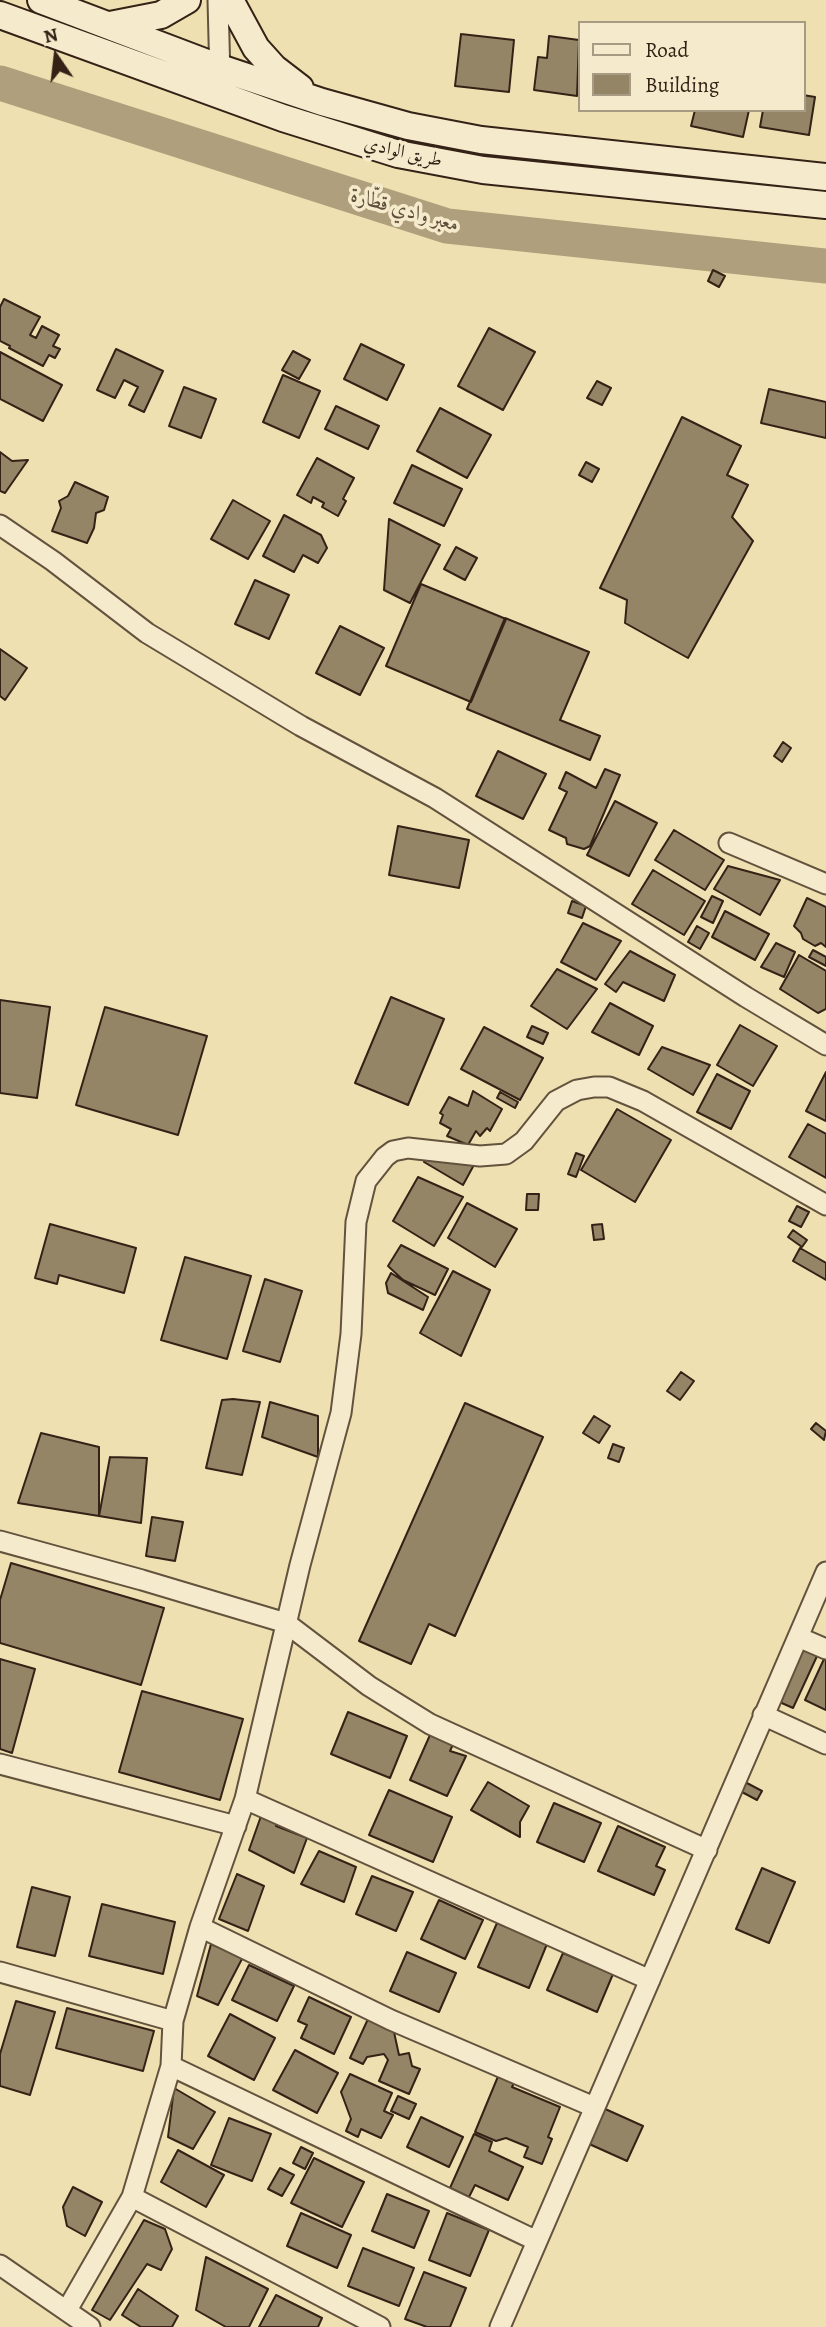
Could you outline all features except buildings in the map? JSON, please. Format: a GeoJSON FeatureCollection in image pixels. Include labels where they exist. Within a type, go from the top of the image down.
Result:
{"type":"FeatureCollection","features":[{"type":"Feature","properties":{"kind":"main road","name":"طريق الوادي"},"geometry":{"type":"LineString","coordinates":[[41,0],[220,68],[322,102],[408,126],[481,141],[826,177]]}},
{"type":"Feature","properties":{"kind":"main road"},"geometry":{"type":"LineString","coordinates":[[108,26],[161,15],[187,0]]}},
{"type":"Feature","properties":{"kind":"main road"},"geometry":{"type":"LineString","coordinates":[[230,0],[256,48],[295,85],[322,102]]}},
{"type":"Feature","properties":{"kind":"main road","name":"طريق الوادي"},"geometry":{"type":"LineString","coordinates":[[0,15],[221,97],[334,136],[398,154],[483,170],[826,205]]}},
{"type":"Feature","properties":{"kind":"street"},"geometry":{"type":"LineString","coordinates":[[218,0],[221,97]]}},
{"type":"Feature","properties":{"kind":"street"},"geometry":{"type":"LineString","coordinates":[[0,525],[53,561],[146,633],[301,726],[435,798],[746,997],[826,1045]]}},
{"type":"Feature","properties":{"kind":"street"},"geometry":{"type":"LineString","coordinates":[[729,843],[826,884]]}},
{"type":"Feature","properties":{"kind":"street"},"geometry":{"type":"LineString","coordinates":[[67,2310],[132,2197],[171,2066],[173,2021],[200,1927],[245,1798],[286,1623],[341,1413],[351,1335],[356,1222],[366,1181],[385,1157],[393,1151],[408,1148],[480,1157],[506,1154],[524,1141],[556,1101],[577,1090],[609,1087],[643,1101],[826,1205]]}},
{"type":"Feature","properties":{"kind":"street"},"geometry":{"type":"LineString","coordinates":[[0,1541],[286,1623],[369,1686],[430,1724],[707,1850]]}},
{"type":"Feature","properties":{"kind":"street"},"geometry":{"type":"LineString","coordinates":[[500,2327],[826,1572]]}},
{"type":"Feature","properties":{"kind":"street"},"geometry":{"type":"LineString","coordinates":[[798,1637],[826,1649]]}},
{"type":"Feature","properties":{"kind":"street"},"geometry":{"type":"LineString","coordinates":[[763,1715],[826,1744]]}},
{"type":"Feature","properties":{"kind":"street"},"geometry":{"type":"LineString","coordinates":[[0,1764],[236,1826]]}},
{"type":"Feature","properties":{"kind":"street"},"geometry":{"type":"LineString","coordinates":[[245,1798],[650,1980]]}},
{"type":"Feature","properties":{"kind":"street"},"geometry":{"type":"LineString","coordinates":[[200,1927],[391,2020],[593,2107]]}},
{"type":"Feature","properties":{"kind":"street"},"geometry":{"type":"LineString","coordinates":[[0,1972],[173,2021]]}},
{"type":"Feature","properties":{"kind":"street"},"geometry":{"type":"LineString","coordinates":[[171,2066],[537,2241]]}},
{"type":"Feature","properties":{"kind":"street"},"geometry":{"type":"LineString","coordinates":[[132,2197],[380,2327]]}},
{"type":"Feature","properties":{"kind":"street"},"geometry":{"type":"LineString","coordinates":[[0,2265],[90,2327]]}},
{"type":"Feature","properties":{"kind":"waterway","name":"معبر وادي قطّارة"},"geometry":{"type":"LineString","coordinates":[[0,83],[447,226],[826,266]]}}]}
